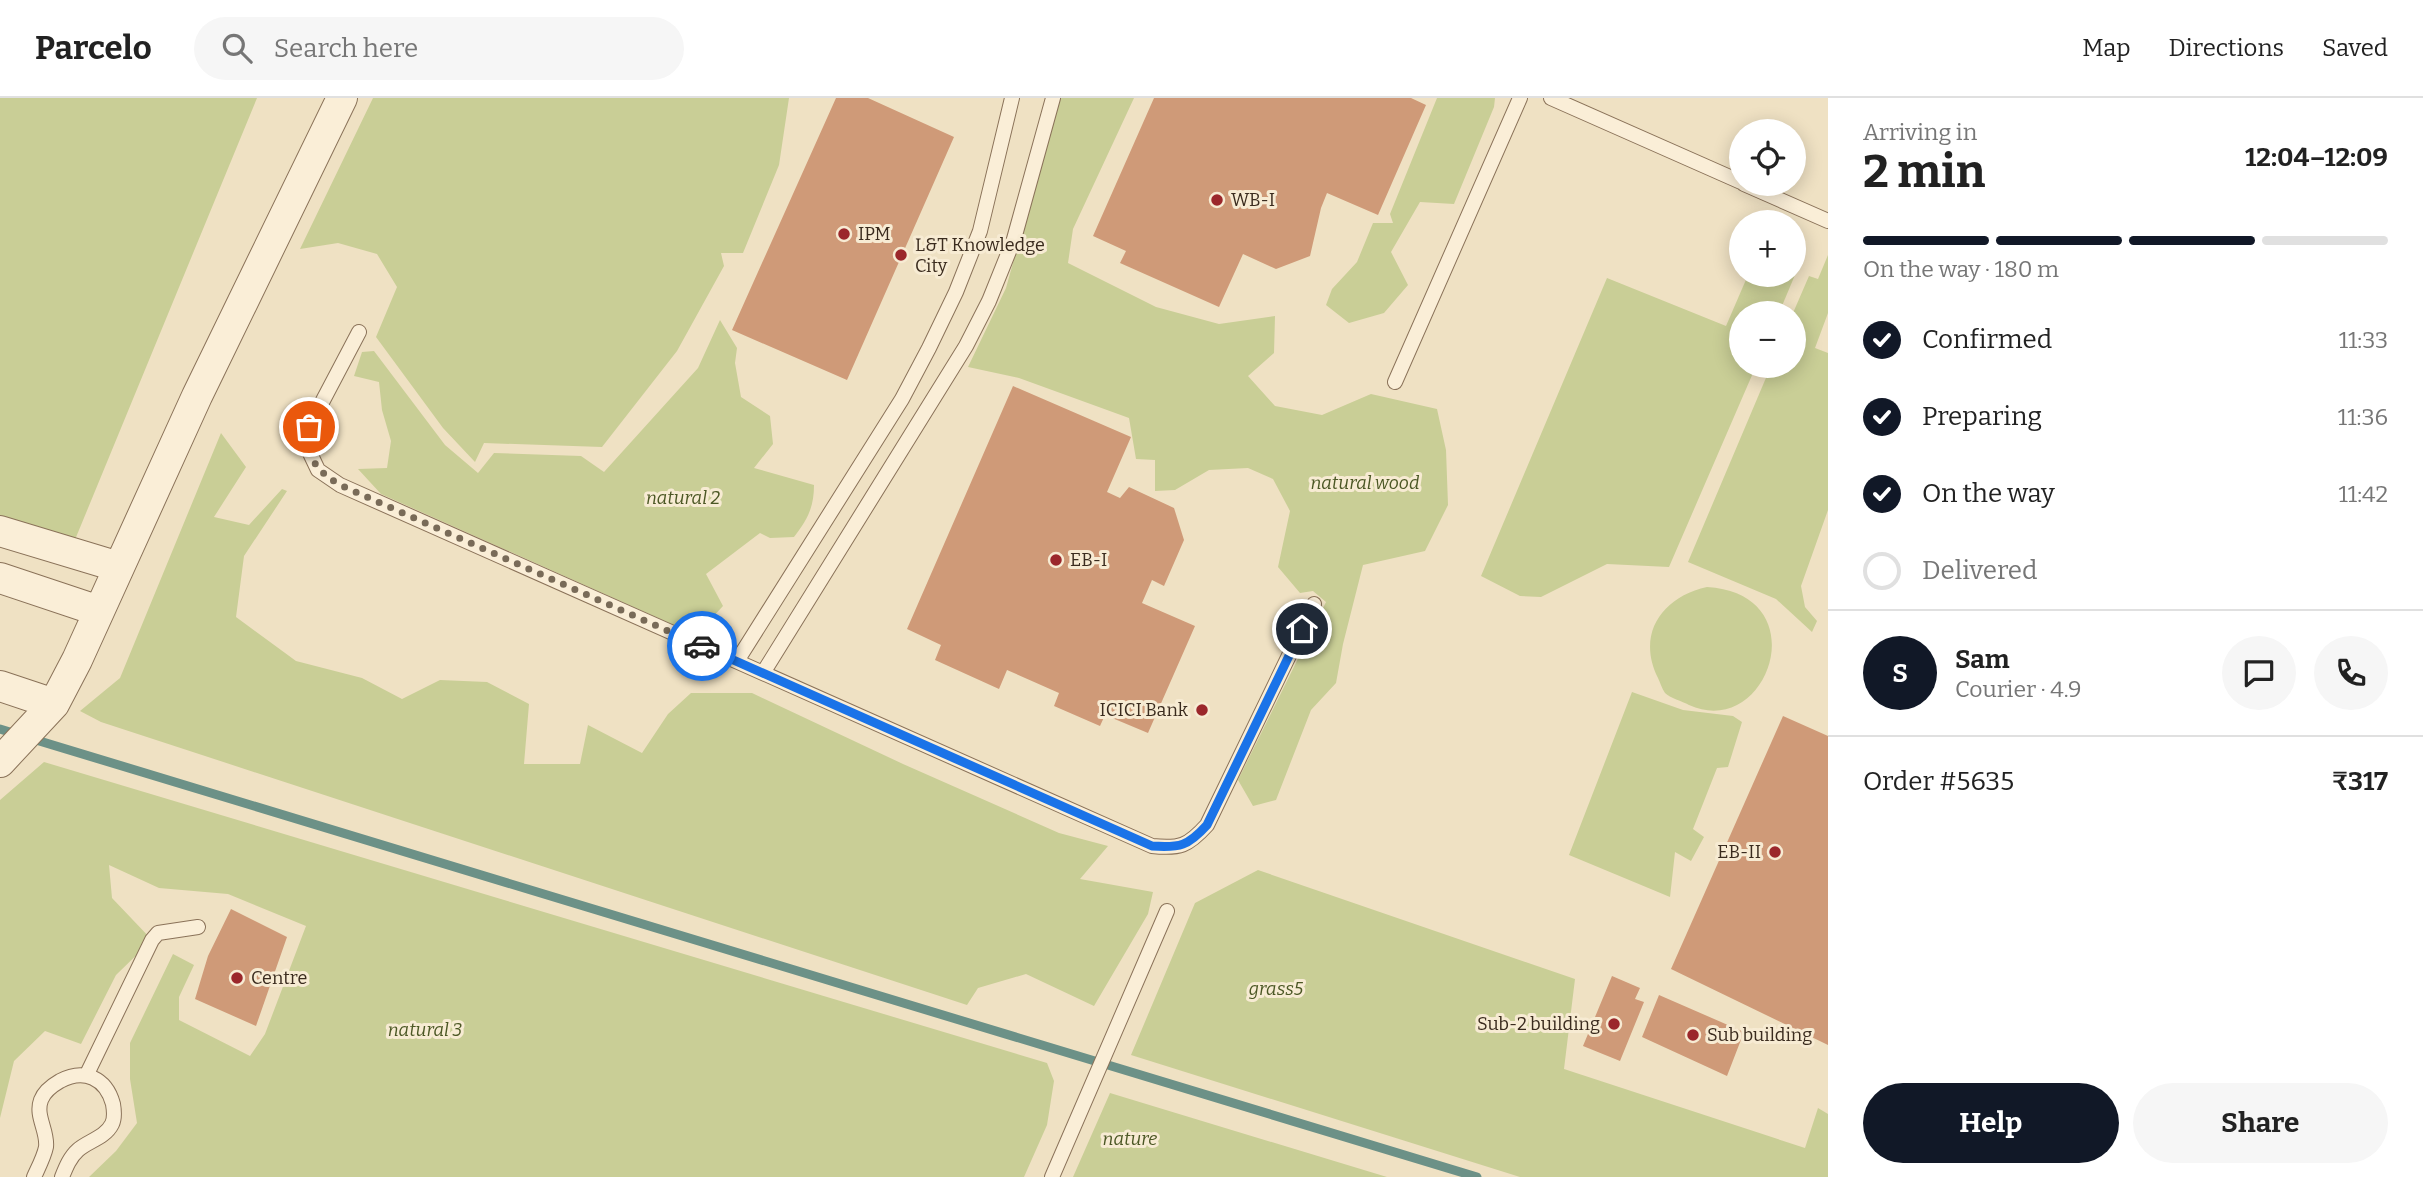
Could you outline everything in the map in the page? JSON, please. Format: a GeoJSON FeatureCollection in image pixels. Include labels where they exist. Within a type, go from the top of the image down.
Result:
{"type":"FeatureCollection","features":[{"type":"Feature","properties":{"kind":"street"},"geometry":{"type":"LineString","coordinates":[[4,758],[45,714],[77,660],[197,396],[342,98]]}},
{"type":"Feature","properties":{"kind":"street"},"geometry":{"type":"LineString","coordinates":[[0,531],[119,567]]}},
{"type":"Feature","properties":{"kind":"street"},"geometry":{"type":"LineString","coordinates":[[0,578],[99,611]]}},
{"type":"Feature","properties":{"kind":"street"},"geometry":{"type":"LineString","coordinates":[[0,687],[45,714]]}},
{"type":"Feature","properties":{"kind":"lane"},"geometry":{"type":"LineString","coordinates":[[737,661],[902,399],[929,348],[956,292],[980,231],[1012,98]]}},
{"type":"Feature","properties":{"kind":"lane"},"geometry":{"type":"LineString","coordinates":[[763,673],[967,346],[1014,239],[1053,98]]}},
{"type":"Feature","properties":{"kind":"lane"},"geometry":{"type":"LineString","coordinates":[[1395,382],[1520,98]]}},
{"type":"Feature","properties":{"kind":"lane"},"geometry":{"type":"LineString","coordinates":[[1551,98],[1729,177]]}},
{"type":"Feature","properties":{"kind":"lane"},"geometry":{"type":"LineString","coordinates":[[1772,196],[1828,221]]}},
{"type":"Feature","properties":{"kind":"lane"},"geometry":{"type":"LineString","coordinates":[[359,332],[309,427],[309,451],[318,470],[352,490],[1152,846],[1174,848],[1193,841],[1207,825],[1314,604]]}},
{"type":"Feature","properties":{"kind":"lane"},"geometry":{"type":"LineString","coordinates":[[1052,1177],[1167,911]]}},
{"type":"Feature","properties":{"kind":"lane"},"geometry":{"type":"LineString","coordinates":[[87,1074],[152,940],[158,933],[198,927]]}},
{"type":"Feature","properties":{"kind":"lane"},"geometry":{"type":"LineString","coordinates":[[34,1177],[46,1148],[40,1116],[41,1099],[52,1086],[69,1076],[87,1074],[103,1082],[111,1095],[115,1111],[112,1125],[101,1137],[79,1148],[70,1159],[62,1177]]}},
{"type":"Feature","properties":{"kind":"green space"},"geometry":{"type":"Polygon","coordinates":[[[0,98],[257,98],[72,547],[0,524],[0,98]]]}},
{"type":"Feature","properties":{"kind":"green space"},"geometry":{"type":"Polygon","coordinates":[[[373,98],[789,98],[779,165],[743,253],[721,253],[724,266],[677,351],[602,447],[484,443],[475,462],[443,428],[376,337],[397,287],[377,254],[338,243],[300,249],[373,98]]]}},
{"type":"Feature","properties":{"kind":"green space","name":"natural wood"},"geometry":{"type":"Polygon","coordinates":[[[1059,98],[1134,98],[1073,229],[1068,263],[1156,307],[1219,324],[1275,316],[1274,353],[1248,376],[1275,406],[1322,415],[1371,394],[1437,409],[1446,450],[1448,505],[1425,551],[1363,565],[1336,683],[1311,710],[1276,800],[1253,806],[1238,780],[1326,602],[1313,591],[1300,593],[1278,567],[1290,511],[1273,479],[1248,468],[1209,470],[1175,490],[1155,491],[1155,460],[1136,459],[1129,418],[1019,378],[968,367],[1006,288],[1059,98]]]}},
{"type":"Feature","properties":{"kind":"green space"},"geometry":{"type":"Polygon","coordinates":[[[1437,98],[1495,98],[1494,107],[1454,204],[1420,202],[1391,252],[1408,285],[1384,313],[1349,323],[1326,305],[1332,289],[1357,262],[1373,223],[1393,223],[1390,214],[1437,98]]]}},
{"type":"Feature","properties":{"kind":"green space"},"geometry":{"type":"Polygon","coordinates":[[[1828,255],[1828,313],[1815,348],[1828,353],[1828,510],[1801,586],[1805,607],[1817,621],[1812,632],[1776,599],[1688,562],[1766,378],[1806,378],[1806,301],[1798,301],[1809,276],[1818,279],[1828,255]]]}},
{"type":"Feature","properties":{"kind":"green space"},"geometry":{"type":"Polygon","coordinates":[[[1607,278],[1726,326],[1729,319],[1729,378],[1751,378],[1669,567],[1607,564],[1541,597],[1520,596],[1481,576],[1607,278]]]}},
{"type":"Feature","properties":{"kind":"green space"},"geometry":{"type":"Polygon","coordinates":[[[1743,287],[1790,287],[1784,301],[1737,301],[1743,287]]]}},
{"type":"Feature","properties":{"kind":"green space","name":"natural 2"},"geometry":{"type":"Polygon","coordinates":[[[720,320],[737,348],[735,363],[741,397],[770,416],[773,444],[754,468],[814,485],[814,493],[809,513],[794,537],[770,538],[760,533],[706,574],[723,606],[696,635],[381,494],[358,469],[387,468],[391,441],[382,410],[379,382],[354,376],[362,352],[374,351],[445,445],[478,473],[494,453],[581,456],[604,472],[698,368],[720,320]]]}},
{"type":"Feature","properties":{"kind":"green space"},"geometry":{"type":"Polygon","coordinates":[[[221,433],[246,467],[214,517],[249,525],[282,489],[287,491],[244,556],[236,617],[296,661],[362,678],[402,699],[440,680],[487,682],[529,704],[524,764],[580,764],[588,725],[642,753],[668,714],[691,693],[752,693],[1059,833],[1108,846],[1080,879],[1153,892],[1148,914],[1094,1006],[1026,974],[978,988],[967,1005],[101,722],[80,711],[120,678],[221,433]]]}},
{"type":"Feature","properties":{"kind":"green space"},"geometry":{"type":"Polygon","coordinates":[[[1707,587],[1742,596],[1763,613],[1771,637],[1770,662],[1759,685],[1741,703],[1717,711],[1689,705],[1665,693],[1652,662],[1650,647],[1657,620],[1666,609],[1677,599],[1707,587]]]}},
{"type":"Feature","properties":{"kind":"green space"},"geometry":{"type":"Polygon","coordinates":[[[1632,692],[1683,710],[1733,716],[1742,722],[1728,767],[1717,768],[1693,829],[1704,837],[1691,861],[1675,852],[1670,897],[1569,855],[1632,692]]]}},
{"type":"Feature","properties":{"kind":"green space","name":"natural 3"},"geometry":{"type":"Polygon","coordinates":[[[44,762],[1047,1063],[1054,1081],[1047,1125],[1024,1177],[89,1177],[116,1151],[137,1123],[130,1079],[130,1043],[173,954],[194,965],[179,997],[179,1020],[250,1056],[265,1034],[306,926],[228,894],[159,888],[109,865],[112,898],[152,940],[116,975],[81,1044],[45,1031],[14,1061],[0,1118],[0,800],[44,762]]]}},
{"type":"Feature","properties":{"kind":"green space","name":"grass5"},"geometry":{"type":"Polygon","coordinates":[[[1258,870],[1575,979],[1564,1069],[1805,1148],[1818,1108],[1828,1114],[1828,1177],[1520,1177],[1131,1055],[1195,903],[1258,870]]]}},
{"type":"Feature","properties":{"kind":"green space","name":"nature"},"geometry":{"type":"Polygon","coordinates":[[[1110,1093],[1387,1177],[1073,1177],[1110,1093]]]}},
{"type":"Feature","properties":{"kind":"building","name":"IPM"},"geometry":{"type":"Polygon","coordinates":[[[836,98],[868,98],[954,137],[847,380],[732,330],[836,98]]]}},
{"type":"Feature","properties":{"kind":"building","name":"WB-I"},"geometry":{"type":"Polygon","coordinates":[[[1154,98],[1411,98],[1426,105],[1378,215],[1327,193],[1310,256],[1276,269],[1243,254],[1219,307],[1120,263],[1126,251],[1093,236],[1154,98]]]}},
{"type":"Feature","properties":{"kind":"building","name":"EB-I"},"geometry":{"type":"Polygon","coordinates":[[[1013,386],[1131,437],[1107,492],[1120,498],[1129,487],[1174,508],[1184,540],[1164,586],[1152,580],[1142,603],[1195,626],[1148,733],[1105,715],[1100,726],[1054,706],[1059,693],[1007,670],[999,689],[935,660],[941,645],[907,629],[1013,386]]]}},
{"type":"Feature","properties":{"kind":"building","name":"EB-II"},"geometry":{"type":"Polygon","coordinates":[[[1783,716],[1828,736],[1828,1045],[1671,969],[1783,716]]]}},
{"type":"Feature","properties":{"kind":"building","name":"Centre"},"geometry":{"type":"Polygon","coordinates":[[[231,909],[287,937],[256,1026],[195,999],[208,956],[231,909]]]}},
{"type":"Feature","properties":{"kind":"building","name":"Sub-2 building"},"geometry":{"type":"Polygon","coordinates":[[[1612,976],[1640,988],[1635,999],[1644,1002],[1620,1061],[1583,1046],[1612,976]]]}},
{"type":"Feature","properties":{"kind":"building","name":"Sub building"},"geometry":{"type":"Polygon","coordinates":[[[1659,995],[1744,1032],[1727,1076],[1642,1037],[1659,995]]]}},
{"type":"Feature","properties":{"kind":"waterway"},"geometry":{"type":"LineString","coordinates":[[0,729],[1477,1177]]}},
{"type":"Feature","properties":{"kind":"way so far"},"geometry":{"type":"LineString","coordinates":[[309,427],[309,451],[318,470],[340,485],[702,646]]}},
{"type":"Feature","properties":{"kind":"place","name":"WB-I"},"geometry":{"type":"Point","coordinates":[1217,200]}},
{"type":"Feature","properties":{"kind":"place","name":"IPM"},"geometry":{"type":"Point","coordinates":[844,234]}},
{"type":"Feature","properties":{"kind":"place","name":"L&T Knowledge City"},"geometry":{"type":"Point","coordinates":[901,255]}},
{"type":"Feature","properties":{"kind":"place","name":"EB-I"},"geometry":{"type":"Point","coordinates":[1056,560]}},
{"type":"Feature","properties":{"kind":"place","name":"ICICI Bank"},"geometry":{"type":"Point","coordinates":[1202,710]}},
{"type":"Feature","properties":{"kind":"place","name":"EB-II"},"geometry":{"type":"Point","coordinates":[1775,852]}},
{"type":"Feature","properties":{"kind":"place","name":"Centre"},"geometry":{"type":"Point","coordinates":[237,978]}},
{"type":"Feature","properties":{"kind":"place","name":"Sub-2 building"},"geometry":{"type":"Point","coordinates":[1614,1024]}},
{"type":"Feature","properties":{"kind":"place","name":"Sub building"},"geometry":{"type":"Point","coordinates":[1693,1035]}},
{"type":"Feature","properties":{"kind":"route"},"geometry":{"type":"LineString","coordinates":[[702,646],[1152,846],[1174,848],[1193,841],[1207,825],[1302,629]]}}]}
